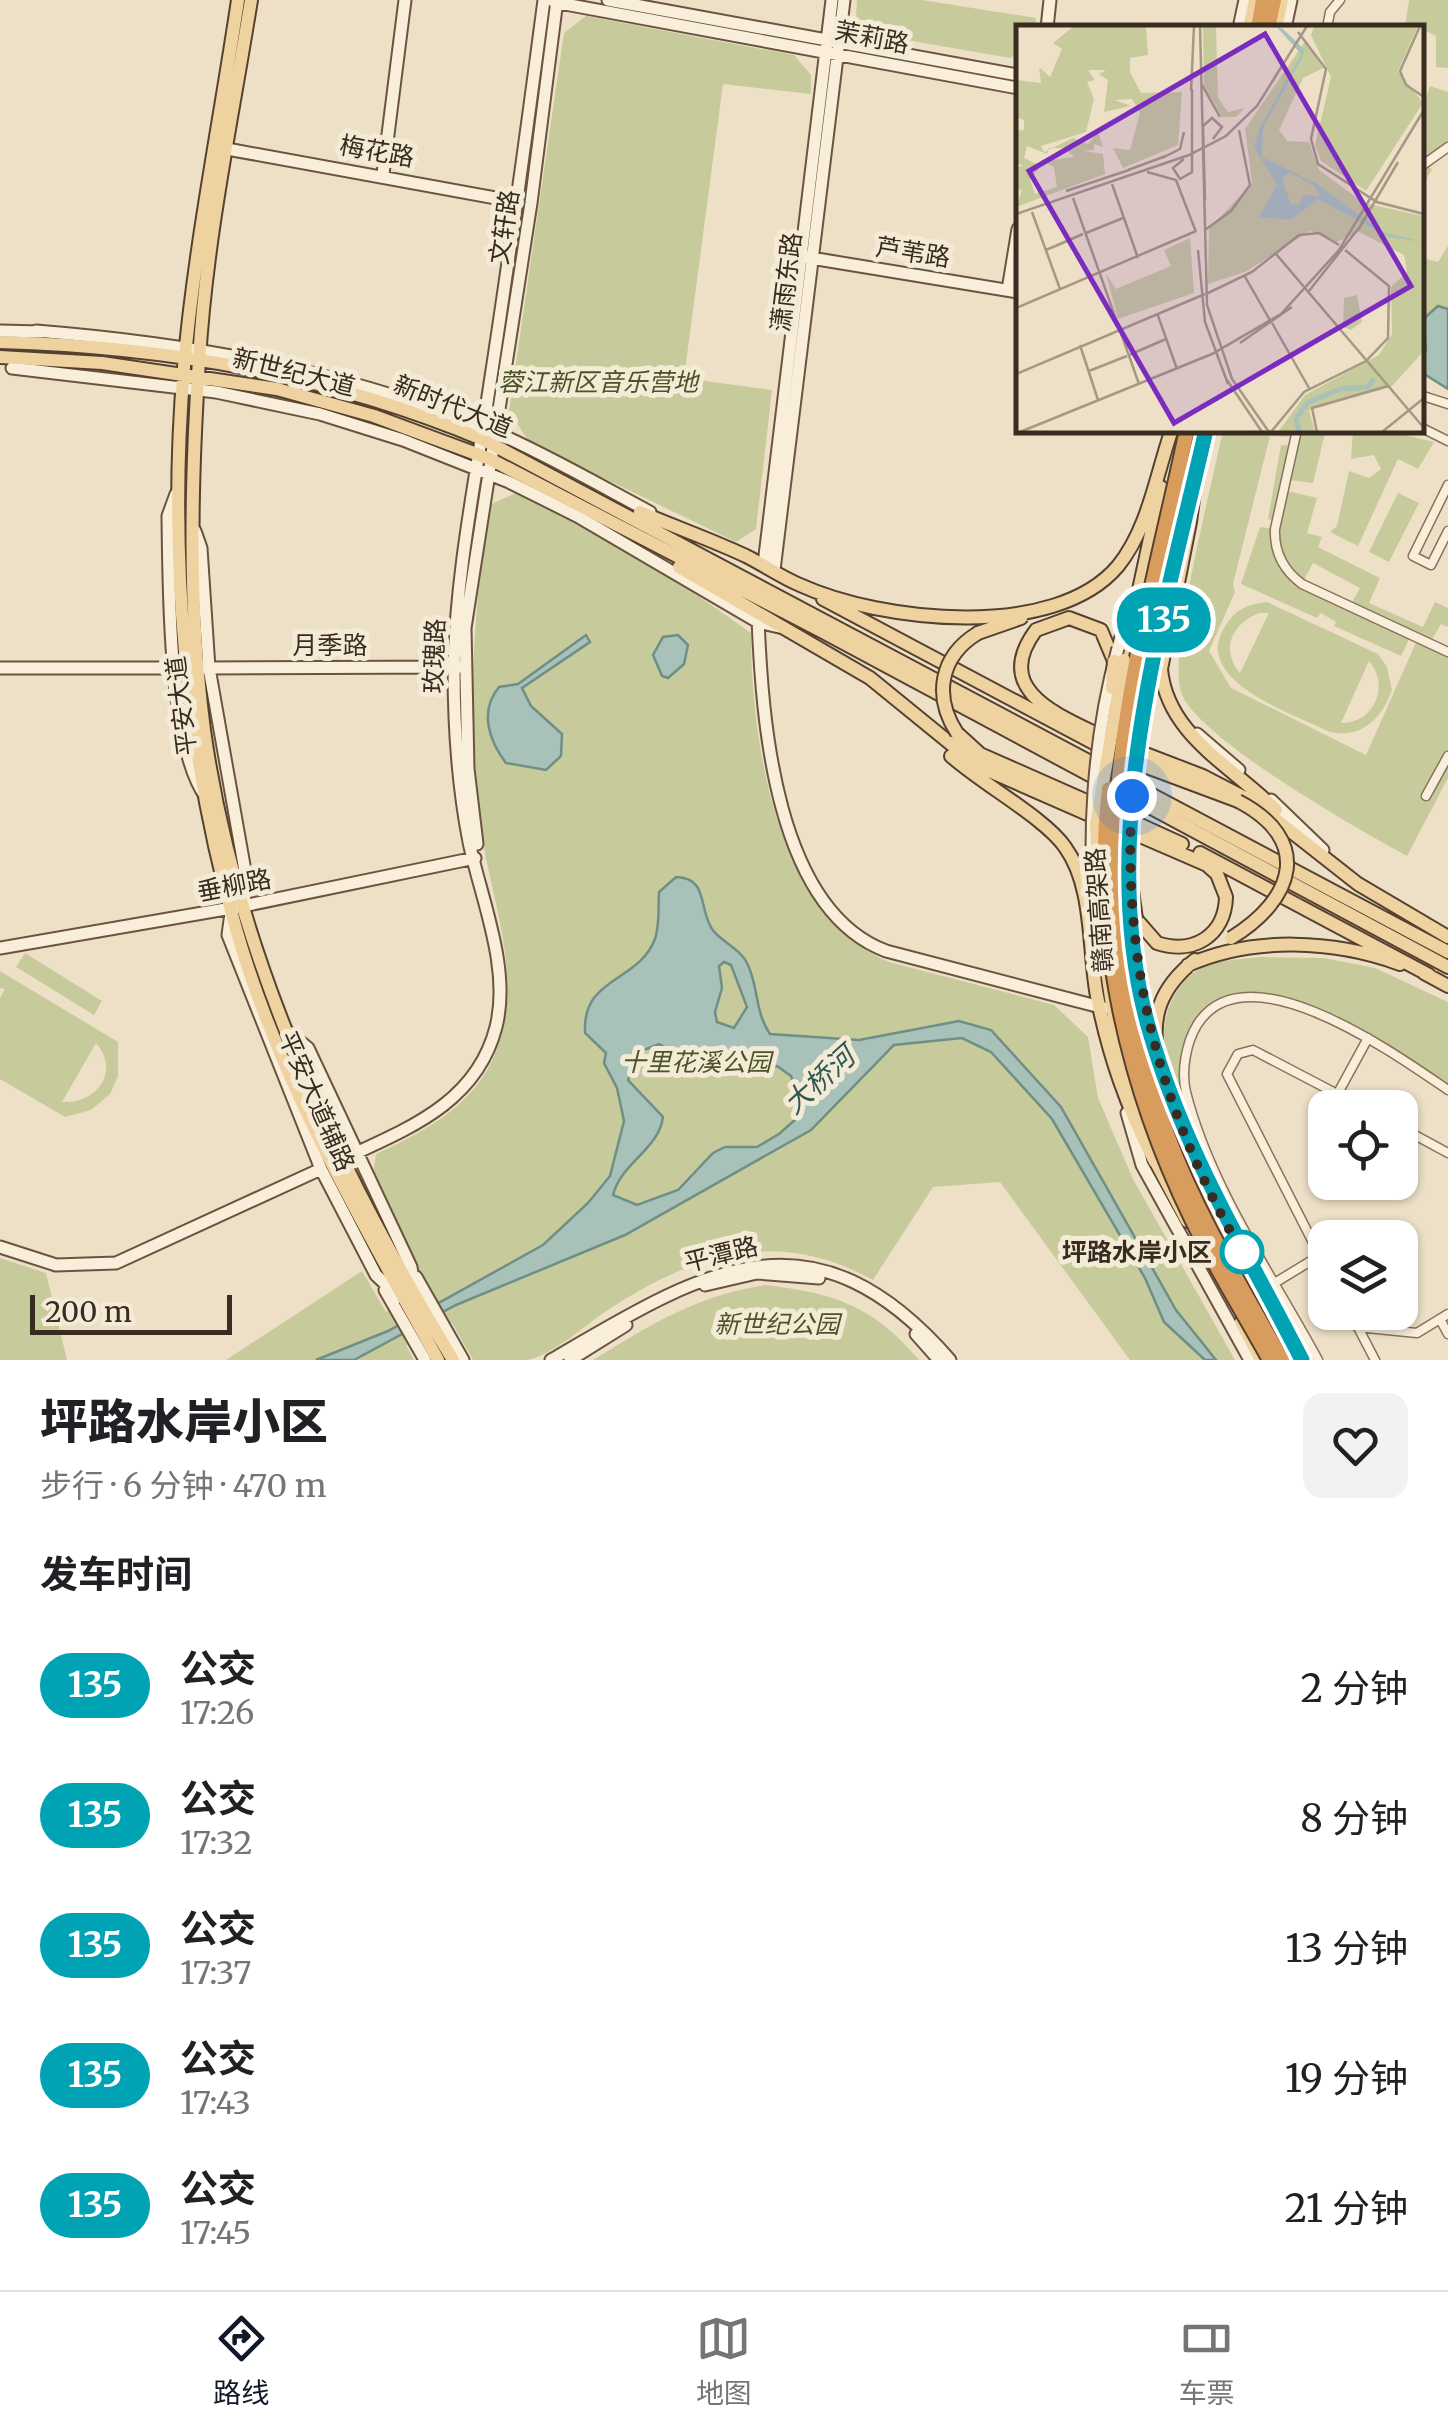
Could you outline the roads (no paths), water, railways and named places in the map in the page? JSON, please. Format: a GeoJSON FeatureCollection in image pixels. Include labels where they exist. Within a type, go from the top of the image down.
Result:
{"type":"FeatureCollection","features":[{"type":"Feature","properties":{"kind":"highway"},"geometry":{"type":"LineString","coordinates":[[1259,25],[1263,0]]}},
{"type":"Feature","properties":{"kind":"highway"},"geometry":{"type":"LineString","coordinates":[[1269,25],[1274,0]]}},
{"type":"Feature","properties":{"kind":"highway","name":"赣南高架路"},"geometry":{"type":"LineString","coordinates":[[1175,432],[1110,780],[1104,832],[1108,936],[1123,1020],[1160,1146],[1192,1220],[1270,1360]]}},
{"type":"Feature","properties":{"kind":"highway","name":"赣南高架路"},"geometry":{"type":"LineString","coordinates":[[1175,432],[1125,724],[1115,849],[1123,962],[1146,1069],[1169,1139],[1282,1360]]}},
{"type":"Feature","properties":{"kind":"main road","name":"平安大道"},"geometry":{"type":"LineString","coordinates":[[238,0],[192,353],[181,480],[183,609],[211,796],[237,908],[282,1036],[396,1299],[453,1360]]}},
{"type":"Feature","properties":{"kind":"main road","name":"平安大道"},"geometry":{"type":"LineString","coordinates":[[192,353],[251,0]]}},
{"type":"Feature","properties":{"kind":"main road"},"geometry":{"type":"LineString","coordinates":[[1250,25],[1255,0]]}},
{"type":"Feature","properties":{"kind":"main road"},"geometry":{"type":"LineString","coordinates":[[1277,25],[1282,0]]}},
{"type":"Feature","properties":{"kind":"main road"},"geometry":{"type":"LineString","coordinates":[[0,342],[192,353]]}},
{"type":"Feature","properties":{"kind":"main road","name":"新时代大道"},"geometry":{"type":"LineString","coordinates":[[192,353],[349,390],[488,436],[565,488]]}},
{"type":"Feature","properties":{"kind":"main road","name":"新世纪大道"},"geometry":{"type":"LineString","coordinates":[[0,357],[46,358],[322,400],[483,464],[565,488]]}},
{"type":"Feature","properties":{"kind":"main road","name":"平安大道"},"geometry":{"type":"LineString","coordinates":[[190,381],[192,668]]}},
{"type":"Feature","properties":{"kind":"main road"},"geometry":{"type":"LineString","coordinates":[[1174,432],[1142,525],[1120,564],[1088,592],[978,633],[959,646],[945,671],[943,704],[956,733],[980,754],[1196,850],[1448,986]]}},
{"type":"Feature","properties":{"kind":"main road"},"geometry":{"type":"LineString","coordinates":[[1174,432],[1117,659],[1096,824],[1095,933],[1102,1007],[1124,1100],[1261,1360]]}},
{"type":"Feature","properties":{"kind":"main road"},"geometry":{"type":"LineString","coordinates":[[1202,432],[1181,574],[1161,668],[1167,705],[1178,722],[1252,786],[1305,842]]}},
{"type":"Feature","properties":{"kind":"main road"},"geometry":{"type":"LineString","coordinates":[[1202,432],[1150,669],[1132,730],[1122,819],[1131,927],[1142,1032],[1182,1150],[1225,1242],[1297,1357]]}},
{"type":"Feature","properties":{"kind":"main road"},"geometry":{"type":"LineString","coordinates":[[565,488],[689,532],[769,568],[1118,755],[1238,801],[1271,822],[1286,848],[1288,863],[1276,901],[1231,938],[1188,965],[1168,986],[1156,1014],[1161,1068],[1182,1150]]}},
{"type":"Feature","properties":{"kind":"main road"},"geometry":{"type":"LineString","coordinates":[[565,488],[758,618],[786,629],[870,678],[978,766],[1194,858],[1217,874],[1224,887],[1226,910],[1221,922],[1193,946],[1157,943],[1131,927]]}},
{"type":"Feature","properties":{"kind":"main road"},"geometry":{"type":"LineString","coordinates":[[565,488],[823,632],[1448,967]]}},
{"type":"Feature","properties":{"kind":"main road"},"geometry":{"type":"LineString","coordinates":[[565,488],[1448,952]]}},
{"type":"Feature","properties":{"kind":"main road"},"geometry":{"type":"LineString","coordinates":[[800,585],[907,612],[1042,612]]}},
{"type":"Feature","properties":{"kind":"main road"},"geometry":{"type":"LineString","coordinates":[[1117,659],[1108,640],[1092,624],[1058,619],[1036,630],[1029,640],[1022,675],[1030,695],[1052,710],[1120,745],[1228,787],[1358,884],[1448,934]]}},
{"type":"Feature","properties":{"kind":"main road"},"geometry":{"type":"LineString","coordinates":[[786,629],[823,632]]}},
{"type":"Feature","properties":{"kind":"main road"},"geometry":{"type":"LineString","coordinates":[[913,716],[971,775],[1064,844],[1078,871],[1127,1079],[1155,1162]]}},
{"type":"Feature","properties":{"kind":"main road"},"geometry":{"type":"LineString","coordinates":[[1122,819],[1131,927]]}},
{"type":"Feature","properties":{"kind":"main road"},"geometry":{"type":"LineString","coordinates":[[1188,965],[1239,948],[1299,946],[1359,952],[1429,974]]}},
{"type":"Feature","properties":{"kind":"main road","name":"平安大道"},"geometry":{"type":"LineString","coordinates":[[345,1178],[419,1291],[438,1360]]}},
{"type":"Feature","properties":{"kind":"street"},"geometry":{"type":"LineString","coordinates":[[384,174],[405,0]]}},
{"type":"Feature","properties":{"kind":"street","name":"茉莉路"},"geometry":{"type":"LineString","coordinates":[[608,0],[1016,88]]}},
{"type":"Feature","properties":{"kind":"street","name":"潇雨东路"},"geometry":{"type":"LineString","coordinates":[[769,568],[832,47],[832,0]]}},
{"type":"Feature","properties":{"kind":"street","name":"潇雨东路"},"geometry":{"type":"LineString","coordinates":[[832,47],[844,0]]}},
{"type":"Feature","properties":{"kind":"street"},"geometry":{"type":"LineString","coordinates":[[1047,25],[1050,0]]}},
{"type":"Feature","properties":{"kind":"street"},"geometry":{"type":"LineString","coordinates":[[1240,25],[1245,0]]}},
{"type":"Feature","properties":{"kind":"street"},"geometry":{"type":"LineString","coordinates":[[1287,25],[1291,0]]}},
{"type":"Feature","properties":{"kind":"street"},"geometry":{"type":"LineString","coordinates":[[1327,25],[1330,12],[1340,0]]}},
{"type":"Feature","properties":{"kind":"street","name":"茉莉路"},"geometry":{"type":"LineString","coordinates":[[549,1],[1016,75]]}},
{"type":"Feature","properties":{"kind":"street","name":"文轩路"},"geometry":{"type":"LineString","coordinates":[[488,436],[549,1]]}},
{"type":"Feature","properties":{"kind":"street","name":"文轩路"},"geometry":{"type":"LineString","coordinates":[[483,464],[549,1]]}},
{"type":"Feature","properties":{"kind":"street"},"geometry":{"type":"LineString","coordinates":[[1423,164],[1448,147]]}},
{"type":"Feature","properties":{"kind":"street","name":"梅花路"},"geometry":{"type":"LineString","coordinates":[[227,150],[384,174],[518,202]]}},
{"type":"Feature","properties":{"kind":"street"},"geometry":{"type":"LineString","coordinates":[[1013,291],[1016,254]]}},
{"type":"Feature","properties":{"kind":"street","name":"芦苇路"},"geometry":{"type":"LineString","coordinates":[[806,257],[1013,291]]}},
{"type":"Feature","properties":{"kind":"street"},"geometry":{"type":"LineString","coordinates":[[0,330],[36,331],[192,353]]}},
{"type":"Feature","properties":{"kind":"street"},"geometry":{"type":"LineString","coordinates":[[36,331],[73,344]]}},
{"type":"Feature","properties":{"kind":"street"},"geometry":{"type":"LineString","coordinates":[[6,369],[46,358]]}},
{"type":"Feature","properties":{"kind":"street"},"geometry":{"type":"LineString","coordinates":[[6,369],[190,381]]}},
{"type":"Feature","properties":{"kind":"street"},"geometry":{"type":"LineString","coordinates":[[1423,396],[1448,404]]}},
{"type":"Feature","properties":{"kind":"street"},"geometry":{"type":"LineString","coordinates":[[1423,428],[1448,441]]}},
{"type":"Feature","properties":{"kind":"street"},"geometry":{"type":"LineString","coordinates":[[1202,432],[1166,664],[1165,686],[1172,707],[1329,856],[1448,934]]}},
{"type":"Feature","properties":{"kind":"street"},"geometry":{"type":"LineString","coordinates":[[1298,432],[1275,528],[1274,543],[1284,567],[1302,584],[1448,652]]}},
{"type":"Feature","properties":{"kind":"street"},"geometry":{"type":"LineString","coordinates":[[488,436],[689,532]]}},
{"type":"Feature","properties":{"kind":"street"},"geometry":{"type":"LineString","coordinates":[[1095,933],[1090,808],[1117,659],[1140,571],[1161,462]]}},
{"type":"Feature","properties":{"kind":"street"},"geometry":{"type":"LineString","coordinates":[[483,464],[758,618],[761,697],[772,770],[790,831],[836,918],[858,938],[886,951],[1102,1007]]}},
{"type":"Feature","properties":{"kind":"street","name":"玫瑰路"},"geometry":{"type":"LineString","coordinates":[[356,1153],[436,1113],[470,1082],[489,1049],[500,1008],[499,978],[476,858],[459,667],[483,464]]}},
{"type":"Feature","properties":{"kind":"street"},"geometry":{"type":"LineString","coordinates":[[1128,888],[1133,774],[1150,669],[1198,464]]}},
{"type":"Feature","properties":{"kind":"street","name":"平安大道辅路"},"geometry":{"type":"LineString","coordinates":[[181,480],[168,516],[169,582],[223,764],[247,882],[228,936],[260,1027],[320,1169],[376,1275],[396,1299]]}},
{"type":"Feature","properties":{"kind":"street"},"geometry":{"type":"LineString","coordinates":[[1448,485],[1413,556],[1432,565],[1448,531]]}},
{"type":"Feature","properties":{"kind":"street"},"geometry":{"type":"LineString","coordinates":[[169,582],[183,609]]}},
{"type":"Feature","properties":{"kind":"street","name":"月季路"},"geometry":{"type":"LineString","coordinates":[[0,668],[459,667]]}},
{"type":"Feature","properties":{"kind":"street","name":"平安大道辅路"},"geometry":{"type":"LineString","coordinates":[[192,668],[192,779],[211,796]]}},
{"type":"Feature","properties":{"kind":"street"},"geometry":{"type":"LineString","coordinates":[[1426,796],[1448,756]]}},
{"type":"Feature","properties":{"kind":"street"},"geometry":{"type":"LineString","coordinates":[[211,796],[223,764]]}},
{"type":"Feature","properties":{"kind":"street","name":"垂柳路"},"geometry":{"type":"LineString","coordinates":[[0,948],[237,908],[476,858]]}},
{"type":"Feature","properties":{"kind":"street"},"geometry":{"type":"LineString","coordinates":[[1131,927],[1148,1026],[1161,1068],[1192,1148],[1297,1357]]}},
{"type":"Feature","properties":{"kind":"street"},"geometry":{"type":"LineString","coordinates":[[1318,1360],[1222,1185],[1185,1090],[1186,1058],[1194,1032],[1218,1006],[1258,998],[1306,1009],[1368,1038],[1448,1090]]}},
{"type":"Feature","properties":{"kind":"street","name":"平安大道辅路"},"geometry":{"type":"LineString","coordinates":[[260,1027],[308,1048],[419,1291]]}},
{"type":"Feature","properties":{"kind":"street"},"geometry":{"type":"LineString","coordinates":[[1340,1090],[1368,1038]]}},
{"type":"Feature","properties":{"kind":"street"},"geometry":{"type":"LineString","coordinates":[[1308,1233],[1226,1074],[1238,1054],[1253,1050],[1332,1090]]}},
{"type":"Feature","properties":{"kind":"street"},"geometry":{"type":"LineString","coordinates":[[1124,1100],[1142,1164],[1250,1360]]}},
{"type":"Feature","properties":{"kind":"street"},"geometry":{"type":"LineString","coordinates":[[1418,1137],[1448,1154]]}},
{"type":"Feature","properties":{"kind":"street"},"geometry":{"type":"LineString","coordinates":[[0,1246],[56,1265],[116,1264],[320,1169],[330,1146],[356,1153],[345,1178],[320,1169]]}},
{"type":"Feature","properties":{"kind":"street"},"geometry":{"type":"LineString","coordinates":[[1264,1290],[1308,1263]]}},
{"type":"Feature","properties":{"kind":"street","name":"平潭路"},"geometry":{"type":"LineString","coordinates":[[552,1360],[666,1293],[729,1270],[782,1264],[827,1272],[865,1288],[902,1312],[950,1360]]}},
{"type":"Feature","properties":{"kind":"street","name":"平潭路"},"geometry":{"type":"LineString","coordinates":[[570,1360],[667,1300],[730,1278],[781,1271],[825,1279],[872,1299],[914,1332],[939,1360]]}},
{"type":"Feature","properties":{"kind":"street"},"geometry":{"type":"LineString","coordinates":[[1387,1330],[1417,1333],[1444,1318],[1448,1334]]}},
{"type":"Feature","properties":{"kind":"street"},"geometry":{"type":"LineString","coordinates":[[1359,1330],[1375,1360]]}},
{"type":"Feature","properties":{"kind":"street","name":"平安大道"},"geometry":{"type":"LineString","coordinates":[[426,1360],[432,1338],[463,1360]]}},
{"type":"Feature","properties":{"kind":"water"},"geometry":{"type":"Polygon","coordinates":[[[1438,306],[1448,309],[1448,389],[1423,373],[1423,319],[1438,306]]]}},
{"type":"Feature","properties":{"kind":"water"},"geometry":{"type":"Polygon","coordinates":[[[586,635],[590,642],[522,688],[531,706],[562,734],[561,756],[546,770],[506,763],[489,726],[493,696],[499,687],[518,684],[586,635]]]}},
{"type":"Feature","properties":{"kind":"water"},"geometry":{"type":"Polygon","coordinates":[[[678,635],[688,645],[684,664],[668,678],[662,676],[653,655],[663,637],[678,635]]]}},
{"type":"Feature","properties":{"kind":"water","name":"大桥河"},"geometry":{"type":"Polygon","coordinates":[[[676,877],[698,888],[712,929],[746,961],[770,1034],[859,1040],[959,1021],[991,1030],[1061,1107],[1176,1310],[1216,1360],[1205,1360],[1164,1322],[1145,1278],[1052,1119],[991,1052],[962,1038],[894,1045],[811,1130],[625,1235],[456,1305],[354,1360],[316,1360],[388,1331],[543,1245],[588,1203],[610,1176],[624,1121],[617,1088],[604,1063],[606,1053],[585,1033],[586,1014],[601,990],[647,953],[657,933],[659,892],[676,877]],[[724,962],[719,966],[722,988],[715,1012],[717,1022],[734,1028],[747,1007],[731,965],[724,962]],[[659,1044],[641,1051],[628,1080],[663,1117],[655,1138],[624,1174],[613,1195],[637,1205],[678,1190],[713,1153],[725,1147],[757,1147],[779,1134],[797,1118],[800,1102],[791,1076],[777,1066],[703,1067],[659,1044]]]}},
{"type":"Feature","properties":{"kind":"place","name":"坪路水岸小区"},"geometry":{"type":"Point","coordinates":[1242,1252]}},
{"type":"Feature","properties":{"kind":"park label","name":"蓉江新区音乐营地"},"geometry":{"type":"Point","coordinates":[598,382]}},
{"type":"Feature","properties":{"kind":"park label","name":"十里花溪公园"},"geometry":{"type":"Point","coordinates":[696,1062]}},
{"type":"Feature","properties":{"kind":"park label","name":"新世纪公园"},"geometry":{"type":"Point","coordinates":[777,1324]}}]}
